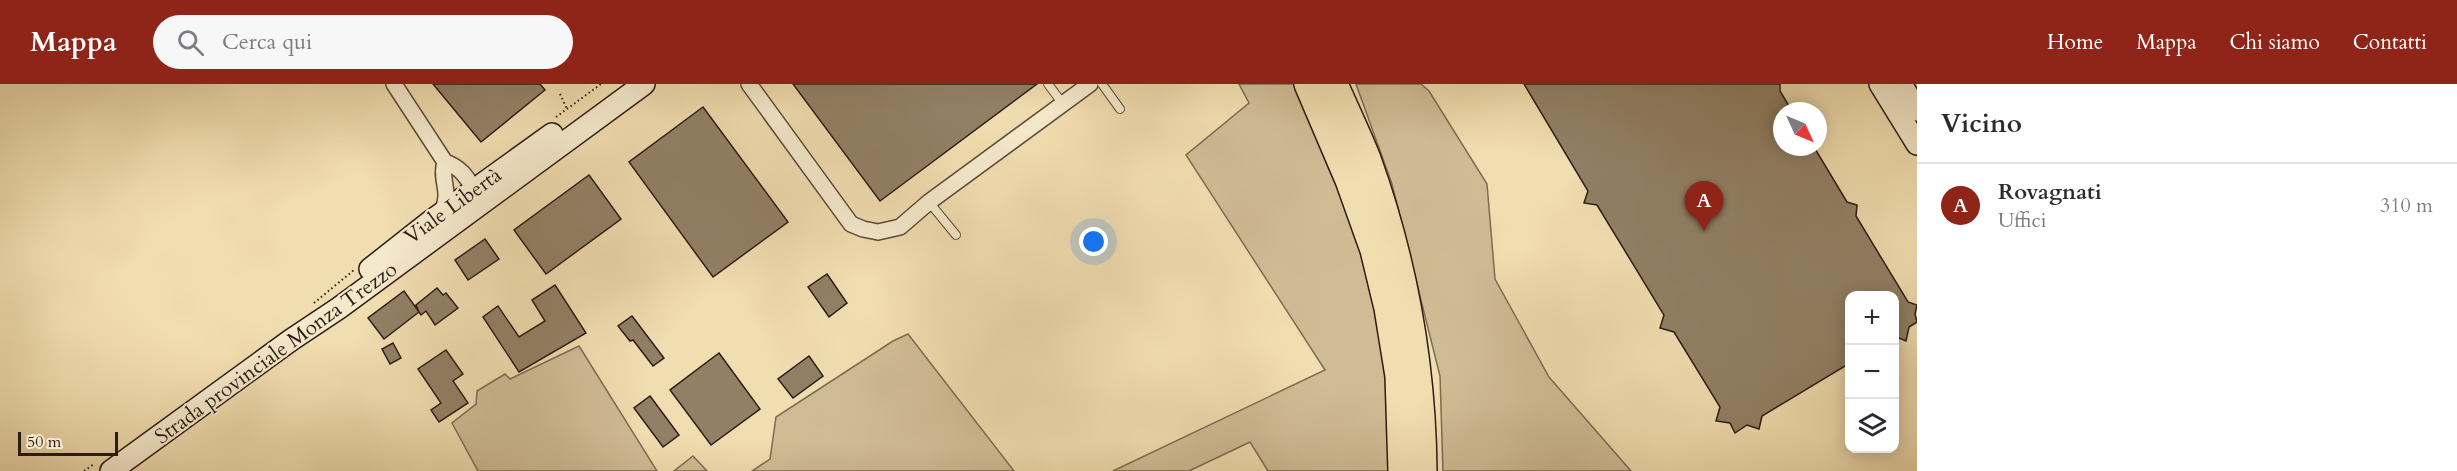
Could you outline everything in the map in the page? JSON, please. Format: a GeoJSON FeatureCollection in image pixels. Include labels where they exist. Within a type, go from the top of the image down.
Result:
{"type":"FeatureCollection","features":[{"type":"Feature","properties":{"kind":"highway"},"geometry":{"type":"LineString","coordinates":[[1308,84],[1349,180],[1374,250],[1388,308],[1399,376],[1402,471]]}},
{"type":"Feature","properties":{"kind":"highway"},"geometry":{"type":"LineString","coordinates":[[1334,84],[1366,156],[1397,256],[1418,374],[1423,471]]}},
{"type":"Feature","properties":{"kind":"main road","name":"Viale Libertà"},"geometry":{"type":"LineString","coordinates":[[475,204],[625,84]]}},
{"type":"Feature","properties":{"kind":"main road","name":"Viale Libertà"},"geometry":{"type":"LineString","coordinates":[[291,340],[402,242],[475,204],[644,84]]}},
{"type":"Feature","properties":{"kind":"main road"},"geometry":{"type":"LineString","coordinates":[[1880,84],[1917,144]]}},
{"type":"Feature","properties":{"kind":"main road"},"geometry":{"type":"LineString","coordinates":[[1901,84],[1917,110]]}},
{"type":"Feature","properties":{"kind":"main road","name":"Strada provinciale Monza Trezzo"},"geometry":{"type":"LineString","coordinates":[[106,466],[291,340]]}},
{"type":"Feature","properties":{"kind":"street"},"geometry":{"type":"LineString","coordinates":[[394,84],[445,162],[456,166],[463,172],[475,204]]}},
{"type":"Feature","properties":{"kind":"street"},"geometry":{"type":"LineString","coordinates":[[749,84],[851,224],[878,232],[900,227],[929,202],[1090,84]]}},
{"type":"Feature","properties":{"kind":"street"},"geometry":{"type":"LineString","coordinates":[[440,224],[447,199],[447,185],[442,171],[445,162]]}},
{"type":"Feature","properties":{"kind":"lane"},"geometry":{"type":"LineString","coordinates":[[1048,84],[1063,104]]}},
{"type":"Feature","properties":{"kind":"lane"},"geometry":{"type":"LineString","coordinates":[[1102,84],[1120,109]]}},
{"type":"Feature","properties":{"kind":"lane"},"geometry":{"type":"LineString","coordinates":[[929,202],[956,236]]}},
{"type":"Feature","properties":{"kind":"path"},"geometry":{"type":"LineString","coordinates":[[549,122],[601,84]]}},
{"type":"Feature","properties":{"kind":"path"},"geometry":{"type":"LineString","coordinates":[[560,94],[567,109]]}},
{"type":"Feature","properties":{"kind":"path"},"geometry":{"type":"LineString","coordinates":[[309,307],[361,264]]}},
{"type":"Feature","properties":{"kind":"path"},"geometry":{"type":"LineString","coordinates":[[84,471],[106,466]]}},
{"type":"Feature","properties":{"kind":"shaded area"},"geometry":{"type":"Polygon","coordinates":[[[1239,84],[1297,84],[1361,245],[1380,322],[1390,406],[1389,471],[1268,471],[1250,442],[1189,471],[1113,471],[1325,370],[1186,155],[1249,103],[1239,84]]]}},
{"type":"Feature","properties":{"kind":"shaded area"},"geometry":{"type":"Polygon","coordinates":[[[1356,84],[1421,84],[1429,91],[1487,184],[1495,279],[1549,377],[1631,471],[1443,471],[1440,376],[1392,184],[1356,84]]]}},
{"type":"Feature","properties":{"kind":"shaded area"},"geometry":{"type":"Polygon","coordinates":[[[908,334],[1014,471],[752,471],[770,459],[776,417],[893,341],[908,334]]]}},
{"type":"Feature","properties":{"kind":"shaded area"},"geometry":{"type":"Polygon","coordinates":[[[579,346],[657,471],[478,471],[452,423],[476,404],[477,391],[505,374],[510,379],[579,346]]]}},
{"type":"Feature","properties":{"kind":"shaded area"},"geometry":{"type":"Polygon","coordinates":[[[693,456],[707,471],[674,471],[693,456]]]}},
{"type":"Feature","properties":{"kind":"building"},"geometry":{"type":"Polygon","coordinates":[[[433,84],[540,84],[545,90],[481,142],[433,84]]]}},
{"type":"Feature","properties":{"kind":"building"},"geometry":{"type":"Polygon","coordinates":[[[793,84],[1037,84],[880,201],[793,84]]]}},
{"type":"Feature","properties":{"kind":"building"},"geometry":{"type":"Polygon","coordinates":[[[1524,84],[1780,84],[1780,91],[1787,102],[1773,102],[1773,156],[1819,156],[1847,202],[1857,205],[1856,216],[1908,302],[1917,305],[1915,314],[1917,322],[1909,327],[1906,341],[1899,338],[1899,291],[1845,291],[1845,366],[1762,416],[1759,429],[1747,425],[1735,433],[1730,423],[1716,421],[1720,407],[1674,332],[1660,328],[1664,315],[1597,205],[1584,203],[1588,191],[1524,84]]]}},
{"type":"Feature","properties":{"kind":"building"},"geometry":{"type":"Polygon","coordinates":[[[703,107],[788,222],[713,277],[629,162],[703,107]]]}},
{"type":"Feature","properties":{"kind":"building"},"geometry":{"type":"Polygon","coordinates":[[[589,175],[621,219],[546,274],[514,230],[589,175]]]}},
{"type":"Feature","properties":{"kind":"building"},"geometry":{"type":"Polygon","coordinates":[[[485,239],[499,259],[468,280],[455,260],[485,239]]]}},
{"type":"Feature","properties":{"kind":"building"},"geometry":{"type":"Polygon","coordinates":[[[827,274],[847,303],[829,317],[808,287],[827,274]]]}},
{"type":"Feature","properties":{"kind":"building"},"geometry":{"type":"Polygon","coordinates":[[[555,285],[586,333],[519,372],[483,317],[498,306],[519,337],[545,321],[532,300],[555,285]]]}},
{"type":"Feature","properties":{"kind":"building"},"geometry":{"type":"Polygon","coordinates":[[[437,288],[443,295],[446,293],[458,308],[435,325],[426,311],[421,315],[416,305],[437,288]]]}},
{"type":"Feature","properties":{"kind":"building"},"geometry":{"type":"Polygon","coordinates":[[[404,291],[419,312],[384,339],[368,318],[404,291]]]}},
{"type":"Feature","properties":{"kind":"building"},"geometry":{"type":"Polygon","coordinates":[[[632,316],[664,358],[653,366],[633,340],[630,341],[618,326],[632,316]]]}},
{"type":"Feature","properties":{"kind":"building"},"geometry":{"type":"Polygon","coordinates":[[[393,343],[401,358],[390,364],[382,349],[393,343]]]}},
{"type":"Feature","properties":{"kind":"building"},"geometry":{"type":"Polygon","coordinates":[[[446,350],[463,374],[453,381],[468,403],[439,422],[431,410],[441,403],[418,369],[446,350]]]}},
{"type":"Feature","properties":{"kind":"building"},"geometry":{"type":"Polygon","coordinates":[[[719,353],[760,409],[711,445],[670,390],[719,353]]]}},
{"type":"Feature","properties":{"kind":"building"},"geometry":{"type":"Polygon","coordinates":[[[809,356],[823,376],[793,398],[778,379],[809,356]]]}},
{"type":"Feature","properties":{"kind":"building"},"geometry":{"type":"Polygon","coordinates":[[[650,396],[679,435],[663,447],[634,408],[650,396]]]}},
{"type":"Feature","properties":{"kind":"place","name":"Rovagnati"},"geometry":{"type":"Point","coordinates":[1704,231]}}]}
